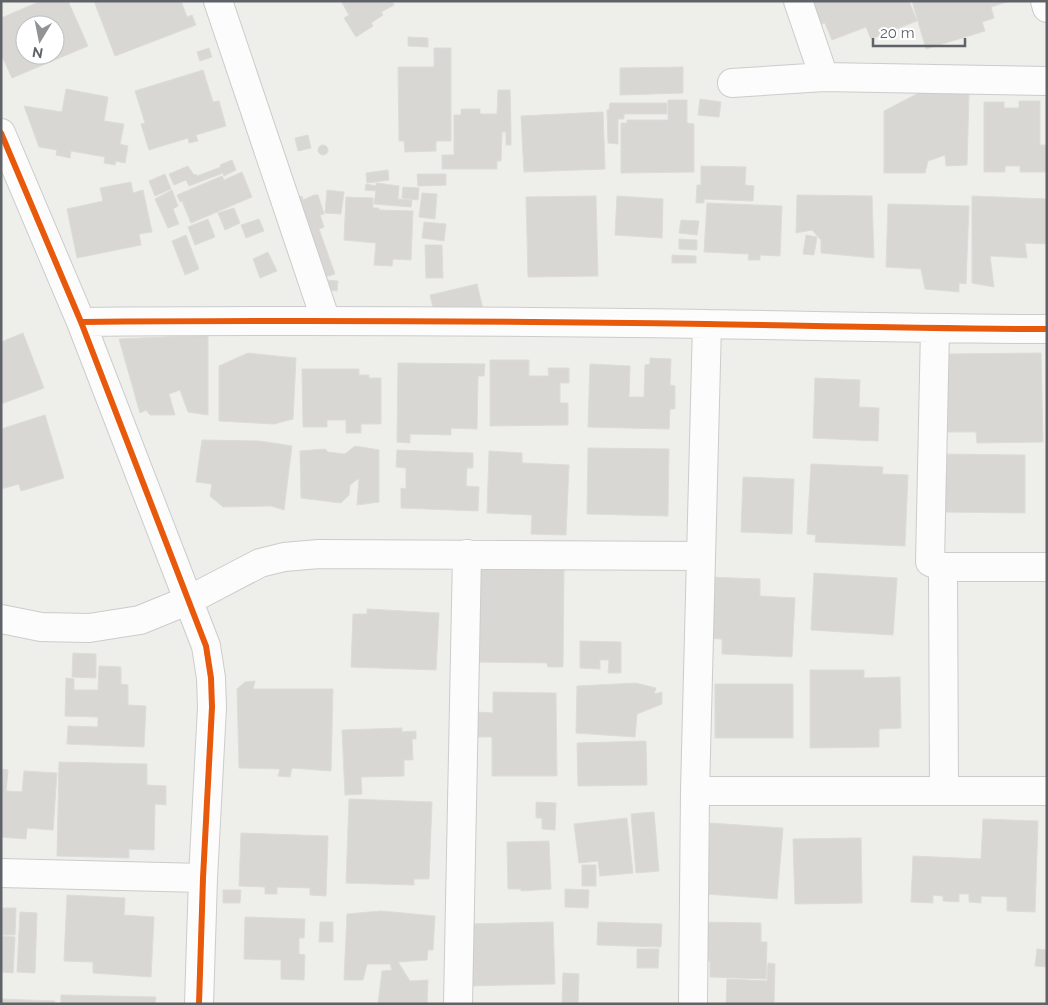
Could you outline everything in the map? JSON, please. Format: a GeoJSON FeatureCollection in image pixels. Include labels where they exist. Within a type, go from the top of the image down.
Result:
{"type":"FeatureCollection","features":[{"type":"Feature","properties":{"kind":"street"},"geometry":{"type":"LineString","coordinates":[[218,1],[326,321]]}},
{"type":"Feature","properties":{"kind":"street"},"geometry":{"type":"LineString","coordinates":[[798,1],[824,78]]}},
{"type":"Feature","properties":{"kind":"street"},"geometry":{"type":"LineString","coordinates":[[1045,1],[1047,8]]}},
{"type":"Feature","properties":{"kind":"street"},"geometry":{"type":"LineString","coordinates":[[732,83],[824,78],[1047,81]]}},
{"type":"Feature","properties":{"kind":"street"},"geometry":{"type":"LineString","coordinates":[[4,147],[81,322],[206,646],[212,678],[212,707],[203,878],[200,1004]]}},
{"type":"Feature","properties":{"kind":"street"},"geometry":{"type":"LineString","coordinates":[[81,322],[326,321],[1047,329]]}},
{"type":"Feature","properties":{"kind":"street"},"geometry":{"type":"LineString","coordinates":[[692,1004],[700,556],[707,324]]}},
{"type":"Feature","properties":{"kind":"street"},"geometry":{"type":"LineString","coordinates":[[935,329],[930,562],[943,567],[1047,568]]}},
{"type":"Feature","properties":{"kind":"street"},"geometry":{"type":"LineString","coordinates":[[1,619],[41,627],[89,628],[140,620],[189,600],[260,563],[284,557],[319,554],[700,556]]}},
{"type":"Feature","properties":{"kind":"street"},"geometry":{"type":"LineString","coordinates":[[458,1004],[467,554]]}},
{"type":"Feature","properties":{"kind":"street"},"geometry":{"type":"LineString","coordinates":[[943,567],[944,791]]}},
{"type":"Feature","properties":{"kind":"street"},"geometry":{"type":"LineString","coordinates":[[695,791],[1047,791]]}},
{"type":"Feature","properties":{"kind":"street"},"geometry":{"type":"LineString","coordinates":[[1,873],[203,878]]}},
{"type":"Feature","properties":{"kind":"building"},"geometry":{"type":"Polygon","coordinates":[[[41,1],[68,1],[88,46],[65,56],[65,15],[15,15],[15,65],[43,65],[12,78],[1,54],[1,18],[41,1]]]}},
{"type":"Feature","properties":{"kind":"building"},"geometry":{"type":"Polygon","coordinates":[[[94,1],[181,1],[187,17],[192,15],[196,25],[115,56],[94,1]]]}},
{"type":"Feature","properties":{"kind":"building"},"geometry":{"type":"Polygon","coordinates":[[[341,1],[392,1],[394,5],[381,12],[383,15],[371,23],[373,26],[356,37],[344,18],[349,15],[341,1]]]}},
{"type":"Feature","properties":{"kind":"building"},"geometry":{"type":"Polygon","coordinates":[[[812,1],[909,1],[917,21],[871,39],[866,27],[832,40],[825,23],[821,24],[812,1]]]}},
{"type":"Feature","properties":{"kind":"building"},"geometry":{"type":"Polygon","coordinates":[[[912,1],[1010,1],[991,7],[994,18],[982,22],[985,31],[926,49],[912,1]]]}},
{"type":"Feature","properties":{"kind":"building"},"geometry":{"type":"Polygon","coordinates":[[[408,37],[428,38],[428,47],[408,46],[408,37]]]}},
{"type":"Feature","properties":{"kind":"building"},"geometry":{"type":"Polygon","coordinates":[[[209,48],[212,57],[200,61],[197,52],[209,48]]]}},
{"type":"Feature","properties":{"kind":"building"},"geometry":{"type":"Polygon","coordinates":[[[434,48],[451,48],[451,141],[436,141],[436,151],[405,152],[404,141],[399,141],[398,67],[434,67],[434,48]]]}},
{"type":"Feature","properties":{"kind":"building"},"geometry":{"type":"Polygon","coordinates":[[[683,67],[683,93],[620,95],[620,68],[683,67]]]}},
{"type":"Feature","properties":{"kind":"building"},"geometry":{"type":"Polygon","coordinates":[[[203,70],[213,102],[219,101],[226,126],[196,135],[198,141],[189,143],[188,138],[149,150],[141,124],[145,123],[135,91],[203,70]]]}},
{"type":"Feature","properties":{"kind":"building"},"geometry":{"type":"Polygon","coordinates":[[[938,83],[969,93],[967,165],[946,166],[945,155],[928,161],[925,173],[884,173],[884,111],[938,83]]]}},
{"type":"Feature","properties":{"kind":"building"},"geometry":{"type":"Polygon","coordinates":[[[66,89],[108,97],[104,121],[124,124],[120,144],[128,146],[125,163],[116,161],[115,165],[104,163],[105,157],[71,151],[70,158],[56,155],[57,150],[39,147],[24,106],[62,112],[66,89]]]}},
{"type":"Feature","properties":{"kind":"building"},"geometry":{"type":"Polygon","coordinates":[[[498,90],[510,90],[511,145],[506,145],[506,132],[502,132],[501,161],[497,161],[497,169],[442,169],[442,155],[454,155],[454,115],[461,115],[461,109],[480,109],[480,114],[497,114],[498,90]]]}},
{"type":"Feature","properties":{"kind":"building"},"geometry":{"type":"Polygon","coordinates":[[[700,99],[721,102],[719,117],[698,115],[700,99]]]}},
{"type":"Feature","properties":{"kind":"building"},"geometry":{"type":"Polygon","coordinates":[[[668,100],[687,100],[687,123],[694,124],[694,172],[621,173],[621,123],[627,123],[627,120],[668,120],[668,100]]]}},
{"type":"Feature","properties":{"kind":"building"},"geometry":{"type":"Polygon","coordinates":[[[1019,101],[1040,101],[1040,145],[1047,145],[1047,172],[1020,172],[1020,166],[1005,166],[1005,172],[984,172],[984,102],[1004,102],[1004,108],[1019,108],[1019,101]]]}},
{"type":"Feature","properties":{"kind":"building"},"geometry":{"type":"Polygon","coordinates":[[[610,103],[667,103],[667,114],[624,114],[624,119],[618,119],[618,144],[608,143],[607,110],[609,110],[610,103]]]}},
{"type":"Feature","properties":{"kind":"building"},"geometry":{"type":"Polygon","coordinates":[[[603,112],[605,169],[524,172],[521,116],[603,112]]]}},
{"type":"Feature","properties":{"kind":"building"},"geometry":{"type":"Polygon","coordinates":[[[308,135],[311,148],[298,151],[295,138],[308,135]]]}},
{"type":"Feature","properties":{"kind":"building"},"geometry":{"type":"Polygon","coordinates":[[[321,145],[325,145],[328,150],[327,154],[321,155],[318,152],[318,148],[321,145]]]}},
{"type":"Feature","properties":{"kind":"building"},"geometry":{"type":"Polygon","coordinates":[[[232,160],[236,170],[224,176],[223,173],[189,186],[186,180],[174,185],[169,174],[188,166],[194,175],[196,174],[197,176],[221,167],[220,165],[232,160]]]}},
{"type":"Feature","properties":{"kind":"building"},"geometry":{"type":"Polygon","coordinates":[[[701,166],[746,167],[745,185],[754,186],[753,201],[704,199],[704,203],[696,203],[697,185],[701,185],[701,166]]]}},
{"type":"Feature","properties":{"kind":"building"},"geometry":{"type":"Polygon","coordinates":[[[388,170],[389,180],[367,183],[366,173],[388,170]]]}},
{"type":"Feature","properties":{"kind":"building"},"geometry":{"type":"Polygon","coordinates":[[[242,172],[252,197],[191,223],[182,201],[180,202],[177,195],[222,176],[224,180],[242,172]]]}},
{"type":"Feature","properties":{"kind":"building"},"geometry":{"type":"Polygon","coordinates":[[[165,174],[171,189],[155,196],[149,181],[165,174]]]}},
{"type":"Feature","properties":{"kind":"building"},"geometry":{"type":"Polygon","coordinates":[[[417,174],[446,174],[446,185],[418,186],[417,174]]]}},
{"type":"Feature","properties":{"kind":"building"},"geometry":{"type":"Polygon","coordinates":[[[131,182],[133,193],[143,190],[152,232],[139,234],[141,245],[77,258],[67,209],[103,201],[100,188],[131,182]]]}},
{"type":"Feature","properties":{"kind":"building"},"geometry":{"type":"Polygon","coordinates":[[[376,183],[399,186],[398,199],[412,200],[411,207],[374,204],[376,191],[365,190],[366,184],[376,186],[376,183]]]}},
{"type":"Feature","properties":{"kind":"building"},"geometry":{"type":"Polygon","coordinates":[[[403,187],[419,188],[418,200],[402,198],[403,187]]]}},
{"type":"Feature","properties":{"kind":"building"},"geometry":{"type":"Polygon","coordinates":[[[172,190],[178,206],[173,209],[179,224],[168,228],[155,199],[172,190]]]}},
{"type":"Feature","properties":{"kind":"building"},"geometry":{"type":"Polygon","coordinates":[[[327,190],[344,192],[341,214],[325,213],[327,190]]]}},
{"type":"Feature","properties":{"kind":"building"},"geometry":{"type":"Polygon","coordinates":[[[422,193],[437,194],[435,219],[419,217],[422,193]]]}},
{"type":"Feature","properties":{"kind":"building"},"geometry":{"type":"Polygon","coordinates":[[[318,195],[324,214],[320,215],[324,227],[319,229],[335,274],[325,277],[299,197],[302,196],[303,200],[318,195]]]}},
{"type":"Feature","properties":{"kind":"building"},"geometry":{"type":"Polygon","coordinates":[[[797,195],[872,196],[874,258],[821,253],[821,240],[812,230],[796,233],[797,195]]]}},
{"type":"Feature","properties":{"kind":"building"},"geometry":{"type":"Polygon","coordinates":[[[596,196],[598,276],[528,277],[526,197],[596,196]]]}},
{"type":"Feature","properties":{"kind":"building"},"geometry":{"type":"Polygon","coordinates":[[[617,196],[663,199],[662,238],[615,235],[617,196]]]}},
{"type":"Feature","properties":{"kind":"building"},"geometry":{"type":"Polygon","coordinates":[[[972,196],[1047,199],[1047,244],[1025,243],[1027,258],[990,256],[994,287],[972,283],[972,196]]]}},
{"type":"Feature","properties":{"kind":"building"},"geometry":{"type":"Polygon","coordinates":[[[346,197],[373,198],[373,208],[379,208],[379,210],[413,211],[411,260],[393,259],[392,266],[374,265],[376,243],[344,240],[346,197]]]}},
{"type":"Feature","properties":{"kind":"building"},"geometry":{"type":"Polygon","coordinates":[[[707,203],[782,206],[780,256],[760,255],[760,260],[748,260],[749,254],[704,252],[707,203]]]}},
{"type":"Feature","properties":{"kind":"building"},"geometry":{"type":"Polygon","coordinates":[[[888,204],[969,206],[966,284],[959,283],[959,292],[925,289],[921,269],[886,267],[888,204]]]}},
{"type":"Feature","properties":{"kind":"building"},"geometry":{"type":"Polygon","coordinates":[[[234,208],[240,223],[225,230],[218,213],[234,208]]]}},
{"type":"Feature","properties":{"kind":"building"},"geometry":{"type":"Polygon","coordinates":[[[208,219],[215,237],[195,245],[188,227],[208,219]]]}},
{"type":"Feature","properties":{"kind":"building"},"geometry":{"type":"Polygon","coordinates":[[[259,219],[264,231],[246,238],[241,225],[259,219]]]}},
{"type":"Feature","properties":{"kind":"building"},"geometry":{"type":"Polygon","coordinates":[[[681,220],[699,221],[697,235],[679,233],[681,220]]]}},
{"type":"Feature","properties":{"kind":"building"},"geometry":{"type":"Polygon","coordinates":[[[424,222],[446,224],[444,241],[422,238],[424,222]]]}},
{"type":"Feature","properties":{"kind":"building"},"geometry":{"type":"Polygon","coordinates":[[[186,235],[199,269],[185,275],[172,241],[186,235]]]}},
{"type":"Feature","properties":{"kind":"building"},"geometry":{"type":"Polygon","coordinates":[[[806,235],[817,237],[814,255],[803,254],[806,235]]]}},
{"type":"Feature","properties":{"kind":"building"},"geometry":{"type":"Polygon","coordinates":[[[679,239],[697,240],[697,250],[679,249],[679,239]]]}},
{"type":"Feature","properties":{"kind":"building"},"geometry":{"type":"Polygon","coordinates":[[[425,245],[442,245],[443,278],[426,278],[425,245]]]}},
{"type":"Feature","properties":{"kind":"building"},"geometry":{"type":"Polygon","coordinates":[[[268,252],[277,271],[260,278],[253,259],[268,252]]]}},
{"type":"Feature","properties":{"kind":"building"},"geometry":{"type":"Polygon","coordinates":[[[672,255],[696,256],[696,263],[672,263],[672,255]]]}},
{"type":"Feature","properties":{"kind":"building"},"geometry":{"type":"Polygon","coordinates":[[[326,280],[338,281],[337,291],[326,290],[326,280]]]}},
{"type":"Feature","properties":{"kind":"building"},"geometry":{"type":"Polygon","coordinates":[[[477,284],[484,313],[478,314],[476,306],[435,316],[430,295],[477,284]]]}},
{"type":"Feature","properties":{"kind":"building"},"geometry":{"type":"Polygon","coordinates":[[[23,333],[44,388],[1,404],[1,342],[23,333]]]}},
{"type":"Feature","properties":{"kind":"building"},"geometry":{"type":"Polygon","coordinates":[[[208,335],[208,415],[188,412],[180,390],[169,394],[175,415],[150,415],[146,410],[140,413],[119,339],[208,335]]]}},
{"type":"Feature","properties":{"kind":"building"},"geometry":{"type":"Polygon","coordinates":[[[248,353],[296,358],[293,419],[274,424],[219,421],[219,366],[248,353]]]}},
{"type":"Feature","properties":{"kind":"building"},"geometry":{"type":"Polygon","coordinates":[[[1041,353],[1043,442],[977,443],[976,432],[947,432],[946,354],[1041,353]]]}},
{"type":"Feature","properties":{"kind":"building"},"geometry":{"type":"Polygon","coordinates":[[[650,358],[671,359],[670,385],[675,386],[675,409],[670,409],[669,429],[588,427],[590,364],[630,366],[629,397],[644,397],[645,365],[650,364],[650,358]]]}},
{"type":"Feature","properties":{"kind":"building"},"geometry":{"type":"Polygon","coordinates":[[[490,360],[529,360],[529,376],[549,376],[548,368],[569,368],[569,383],[560,383],[560,403],[568,403],[568,425],[490,426],[490,360]]]}},
{"type":"Feature","properties":{"kind":"building"},"geometry":{"type":"Polygon","coordinates":[[[398,363],[485,364],[484,376],[478,376],[477,429],[451,428],[451,435],[410,434],[410,443],[397,442],[398,363]]]}},
{"type":"Feature","properties":{"kind":"building"},"geometry":{"type":"Polygon","coordinates":[[[302,369],[359,369],[359,375],[369,375],[369,378],[381,378],[381,424],[361,424],[361,433],[346,433],[346,420],[327,420],[327,427],[303,427],[302,369]]]}},
{"type":"Feature","properties":{"kind":"building"},"geometry":{"type":"Polygon","coordinates":[[[815,378],[860,380],[859,407],[879,408],[878,441],[813,438],[815,378]]]}},
{"type":"Feature","properties":{"kind":"building"},"geometry":{"type":"Polygon","coordinates":[[[45,415],[64,478],[21,491],[19,484],[1,489],[1,429],[45,415]]]}},
{"type":"Feature","properties":{"kind":"building"},"geometry":{"type":"Polygon","coordinates":[[[202,440],[260,441],[292,446],[284,510],[271,506],[223,507],[210,496],[212,484],[196,482],[202,440]]]}},
{"type":"Feature","properties":{"kind":"building"},"geometry":{"type":"Polygon","coordinates":[[[355,446],[379,450],[379,502],[357,505],[359,478],[350,485],[349,495],[341,503],[301,498],[300,451],[325,449],[328,452],[345,454],[355,446]]]}},
{"type":"Feature","properties":{"kind":"building"},"geometry":{"type":"Polygon","coordinates":[[[588,448],[669,449],[668,516],[587,514],[588,448]]]}},
{"type":"Feature","properties":{"kind":"building"},"geometry":{"type":"Polygon","coordinates":[[[397,450],[473,453],[473,468],[467,468],[466,486],[479,487],[478,511],[401,508],[401,488],[406,489],[406,468],[396,467],[397,450]]]}},
{"type":"Feature","properties":{"kind":"building"},"geometry":{"type":"Polygon","coordinates":[[[489,451],[522,453],[522,463],[569,465],[566,535],[531,534],[532,515],[487,513],[489,451]]]}},
{"type":"Feature","properties":{"kind":"building"},"geometry":{"type":"Polygon","coordinates":[[[942,454],[1025,455],[1025,513],[941,512],[942,454]]]}},
{"type":"Feature","properties":{"kind":"building"},"geometry":{"type":"Polygon","coordinates":[[[811,464],[883,467],[882,474],[908,475],[905,546],[815,542],[816,535],[807,534],[811,464]]]}},
{"type":"Feature","properties":{"kind":"building"},"geometry":{"type":"Polygon","coordinates":[[[743,477],[794,479],[792,534],[741,532],[743,477]]]}},
{"type":"Feature","properties":{"kind":"building"},"geometry":{"type":"Polygon","coordinates":[[[475,567],[564,568],[563,667],[548,667],[547,663],[474,662],[475,567]]]}},
{"type":"Feature","properties":{"kind":"building"},"geometry":{"type":"Polygon","coordinates":[[[814,573],[897,578],[893,635],[811,630],[814,573]]]}},
{"type":"Feature","properties":{"kind":"building"},"geometry":{"type":"Polygon","coordinates":[[[708,577],[760,579],[760,596],[795,598],[792,657],[722,654],[722,639],[705,638],[708,577]]]}},
{"type":"Feature","properties":{"kind":"building"},"geometry":{"type":"Polygon","coordinates":[[[367,609],[439,613],[436,670],[351,667],[353,614],[367,614],[367,609]]]}},
{"type":"Feature","properties":{"kind":"building"},"geometry":{"type":"Polygon","coordinates":[[[580,641],[621,642],[621,673],[608,673],[609,660],[600,660],[600,669],[580,668],[580,641]]]}},
{"type":"Feature","properties":{"kind":"building"},"geometry":{"type":"Polygon","coordinates":[[[73,653],[96,654],[96,678],[72,677],[73,653]]]}},
{"type":"Feature","properties":{"kind":"building"},"geometry":{"type":"Polygon","coordinates":[[[99,666],[121,667],[121,684],[128,685],[128,705],[146,706],[144,747],[67,744],[68,726],[98,727],[98,717],[65,716],[66,678],[74,679],[74,690],[98,690],[99,666]]]}},
{"type":"Feature","properties":{"kind":"building"},"geometry":{"type":"Polygon","coordinates":[[[810,670],[864,670],[864,678],[900,677],[901,728],[879,729],[879,747],[810,748],[810,670]]]}},
{"type":"Feature","properties":{"kind":"building"},"geometry":{"type":"Polygon","coordinates":[[[255,681],[253,689],[333,689],[331,771],[292,768],[290,777],[278,776],[280,769],[239,768],[237,689],[245,682],[255,681]]]}},
{"type":"Feature","properties":{"kind":"building"},"geometry":{"type":"Polygon","coordinates":[[[636,683],[656,688],[654,694],[662,692],[662,704],[637,714],[635,737],[576,733],[577,686],[636,683]]]}},
{"type":"Feature","properties":{"kind":"building"},"geometry":{"type":"Polygon","coordinates":[[[715,684],[793,684],[793,738],[715,738],[715,684]]]}},
{"type":"Feature","properties":{"kind":"building"},"geometry":{"type":"Polygon","coordinates":[[[493,692],[556,693],[557,776],[492,776],[492,737],[477,737],[477,712],[493,713],[493,692]]]}},
{"type":"Feature","properties":{"kind":"building"},"geometry":{"type":"Polygon","coordinates":[[[402,728],[402,732],[416,731],[416,739],[412,739],[413,760],[404,760],[404,776],[361,777],[362,794],[345,795],[342,730],[402,728]]]}},
{"type":"Feature","properties":{"kind":"building"},"geometry":{"type":"Polygon","coordinates":[[[646,741],[647,785],[578,786],[577,743],[646,741]]]}},
{"type":"Feature","properties":{"kind":"building"},"geometry":{"type":"Polygon","coordinates":[[[59,762],[147,764],[147,785],[166,786],[166,805],[155,804],[154,850],[129,849],[129,858],[57,856],[59,762]]]}},
{"type":"Feature","properties":{"kind":"building"},"geometry":{"type":"Polygon","coordinates":[[[1,769],[8,770],[6,791],[22,792],[24,771],[57,773],[53,830],[27,828],[26,839],[1,837],[1,769]]]}},
{"type":"Feature","properties":{"kind":"building"},"geometry":{"type":"Polygon","coordinates":[[[349,799],[432,802],[429,879],[414,879],[414,885],[346,883],[349,799]]]}},
{"type":"Feature","properties":{"kind":"building"},"geometry":{"type":"Polygon","coordinates":[[[536,802],[556,803],[555,830],[542,829],[542,818],[536,818],[536,802]]]}},
{"type":"Feature","properties":{"kind":"building"},"geometry":{"type":"Polygon","coordinates":[[[654,812],[659,871],[636,873],[631,814],[654,812]]]}},
{"type":"Feature","properties":{"kind":"building"},"geometry":{"type":"Polygon","coordinates":[[[627,818],[633,873],[600,876],[598,861],[579,863],[574,824],[627,818]]]}},
{"type":"Feature","properties":{"kind":"building"},"geometry":{"type":"Polygon","coordinates":[[[983,819],[1038,821],[1035,912],[1007,911],[1007,897],[981,896],[981,903],[969,902],[969,894],[959,894],[959,902],[943,901],[943,896],[933,895],[933,903],[911,902],[913,856],[981,859],[983,819]]]}},
{"type":"Feature","properties":{"kind":"building"},"geometry":{"type":"Polygon","coordinates":[[[710,823],[783,828],[777,899],[705,894],[710,823]]]}},
{"type":"Feature","properties":{"kind":"building"},"geometry":{"type":"Polygon","coordinates":[[[241,833],[328,836],[326,896],[310,895],[310,888],[277,887],[277,894],[265,894],[265,887],[239,886],[241,833]]]}},
{"type":"Feature","properties":{"kind":"building"},"geometry":{"type":"Polygon","coordinates":[[[861,838],[862,903],[795,904],[793,839],[861,838]]]}},
{"type":"Feature","properties":{"kind":"building"},"geometry":{"type":"Polygon","coordinates":[[[549,841],[551,889],[521,891],[521,889],[508,889],[507,842],[549,841]]]}},
{"type":"Feature","properties":{"kind":"building"},"geometry":{"type":"Polygon","coordinates":[[[582,865],[596,865],[596,886],[582,886],[582,865]]]}},
{"type":"Feature","properties":{"kind":"building"},"geometry":{"type":"Polygon","coordinates":[[[565,889],[589,890],[588,908],[565,907],[565,889]]]}},
{"type":"Feature","properties":{"kind":"building"},"geometry":{"type":"Polygon","coordinates":[[[223,890],[241,890],[240,903],[223,903],[223,890]]]}},
{"type":"Feature","properties":{"kind":"building"},"geometry":{"type":"Polygon","coordinates":[[[67,895],[125,898],[124,915],[154,917],[151,977],[93,973],[93,962],[64,961],[67,895]]]}},
{"type":"Feature","properties":{"kind":"building"},"geometry":{"type":"Polygon","coordinates":[[[1,908],[16,908],[15,935],[1,935],[1,908]]]}},
{"type":"Feature","properties":{"kind":"building"},"geometry":{"type":"Polygon","coordinates":[[[381,911],[435,916],[433,950],[428,950],[427,960],[398,962],[410,981],[428,980],[427,1004],[378,1004],[382,971],[392,970],[390,964],[367,964],[363,980],[344,980],[347,914],[381,911]]]}},
{"type":"Feature","properties":{"kind":"building"},"geometry":{"type":"Polygon","coordinates":[[[20,912],[37,913],[35,973],[17,972],[20,912]]]}},
{"type":"Feature","properties":{"kind":"building"},"geometry":{"type":"Polygon","coordinates":[[[245,917],[305,919],[304,938],[299,938],[299,954],[305,955],[304,980],[281,979],[281,960],[244,959],[245,917]]]}},
{"type":"Feature","properties":{"kind":"building"},"geometry":{"type":"Polygon","coordinates":[[[320,922],[333,922],[333,942],[319,942],[320,922]]]}},
{"type":"Feature","properties":{"kind":"building"},"geometry":{"type":"Polygon","coordinates":[[[553,922],[555,984],[468,986],[467,924],[553,922]]]}},
{"type":"Feature","properties":{"kind":"building"},"geometry":{"type":"Polygon","coordinates":[[[598,922],[662,924],[661,947],[597,945],[598,922]]]}},
{"type":"Feature","properties":{"kind":"building"},"geometry":{"type":"Polygon","coordinates":[[[702,922],[761,923],[761,942],[767,942],[766,979],[710,977],[710,961],[701,961],[702,922]]]}},
{"type":"Feature","properties":{"kind":"building"},"geometry":{"type":"Polygon","coordinates":[[[1,936],[15,937],[13,973],[1,972],[1,936]]]}},
{"type":"Feature","properties":{"kind":"building"},"geometry":{"type":"Polygon","coordinates":[[[637,949],[659,949],[658,968],[637,968],[637,949]]]}},
{"type":"Feature","properties":{"kind":"building"},"geometry":{"type":"Polygon","coordinates":[[[1037,949],[1047,950],[1047,967],[1035,966],[1037,949]]]}},
{"type":"Feature","properties":{"kind":"building"},"geometry":{"type":"Polygon","coordinates":[[[768,963],[775,964],[774,1004],[726,1004],[727,979],[767,981],[768,963]]]}},
{"type":"Feature","properties":{"kind":"building"},"geometry":{"type":"Polygon","coordinates":[[[563,973],[579,974],[578,1004],[562,1004],[563,973]]]}},
{"type":"Feature","properties":{"kind":"building"},"geometry":{"type":"Polygon","coordinates":[[[61,995],[156,997],[155,1004],[61,1004],[61,995]]]}},
{"type":"Feature","properties":{"kind":"building"},"geometry":{"type":"Polygon","coordinates":[[[1,999],[55,1001],[54,1004],[1,1004],[1,999]]]}},
{"type":"Feature","properties":{"kind":"cycle path"},"geometry":{"type":"LineString","coordinates":[[1,133],[81,322],[206,646],[211,678],[212,707],[203,878],[199,1004]]}},
{"type":"Feature","properties":{"kind":"cycle path"},"geometry":{"type":"LineString","coordinates":[[81,322],[473,322],[1047,329]]}}]}
